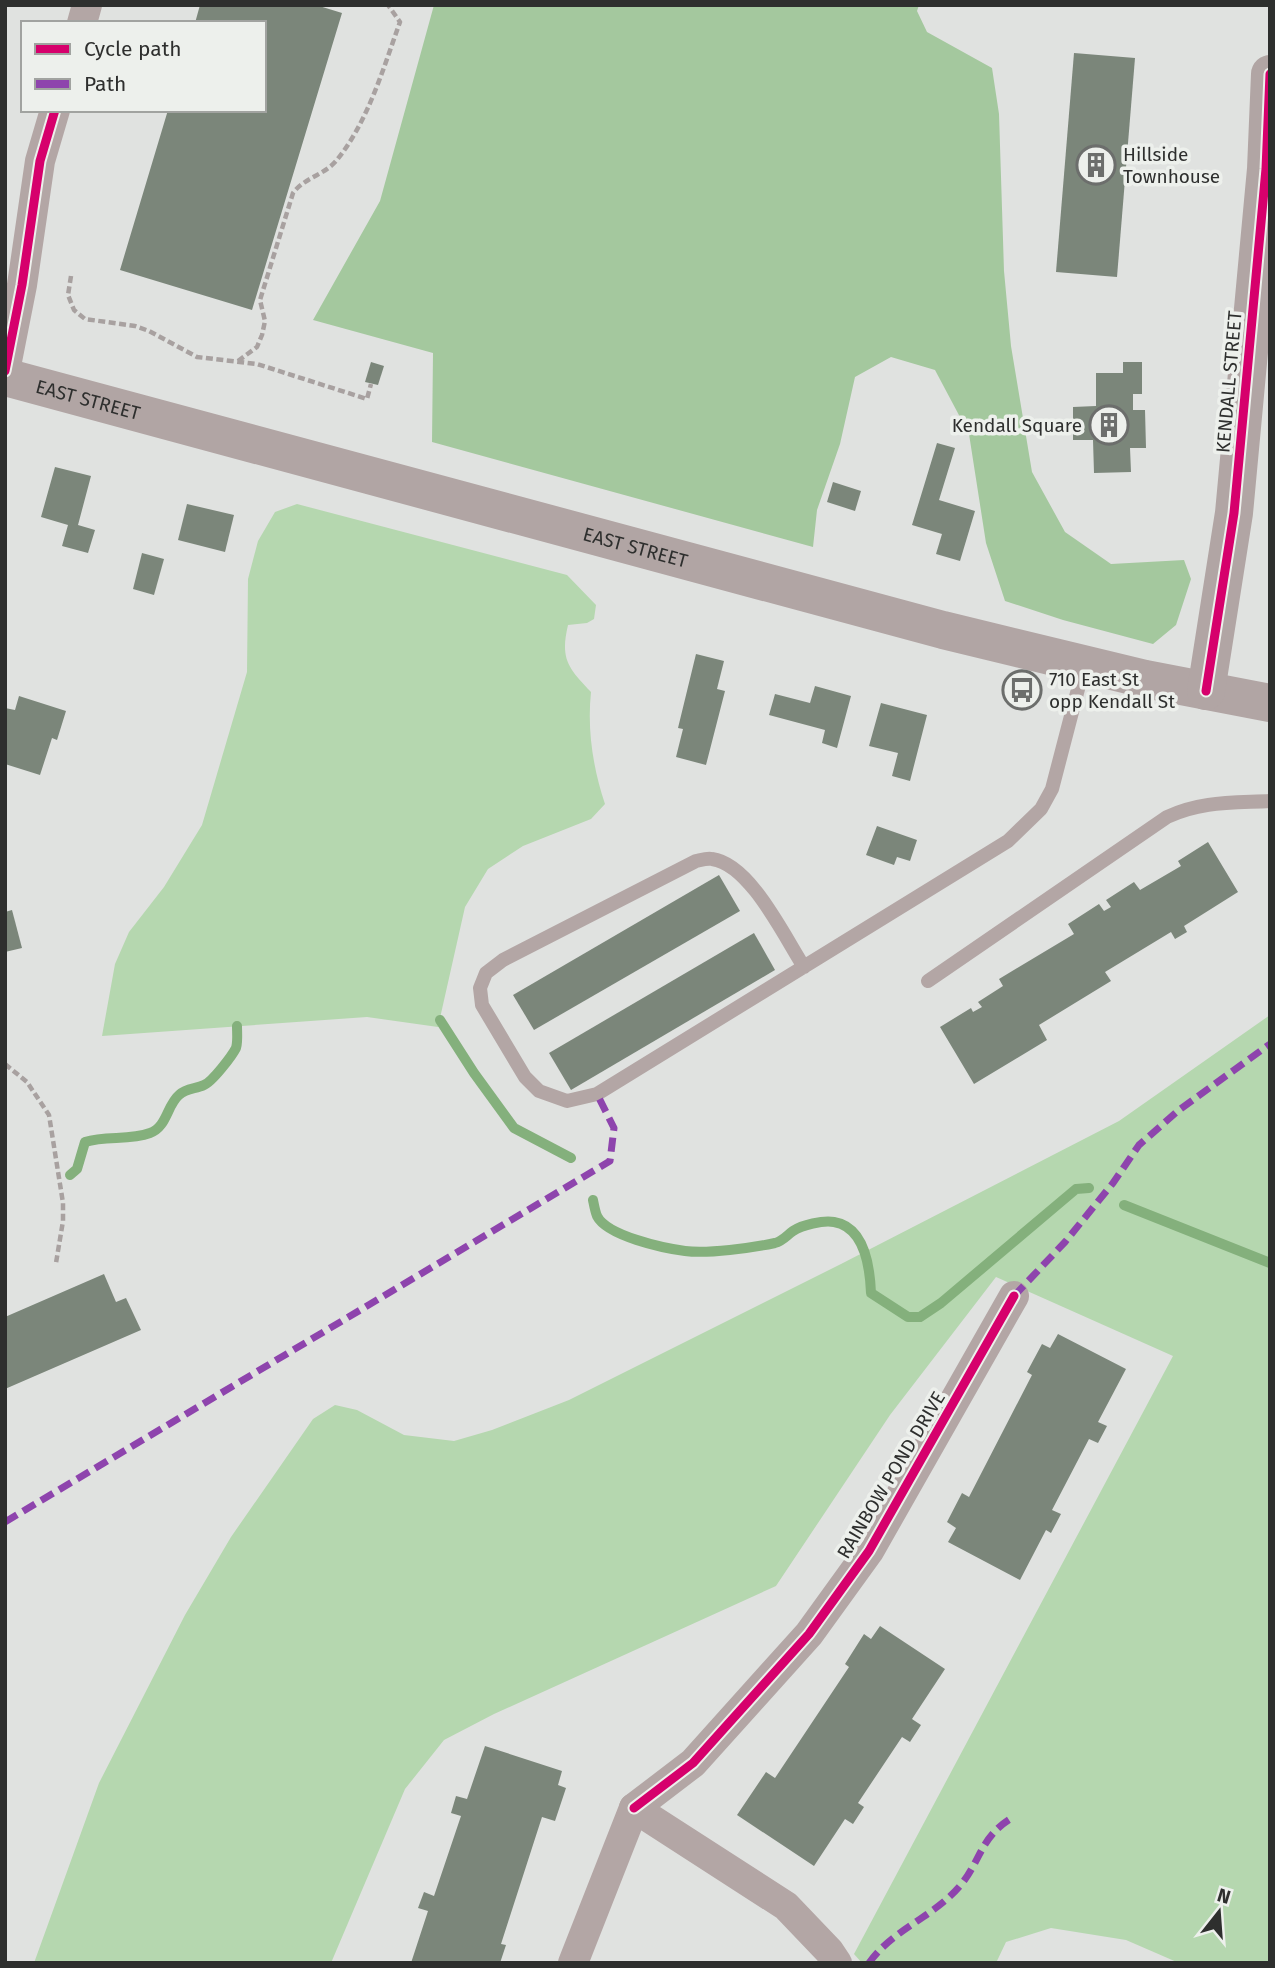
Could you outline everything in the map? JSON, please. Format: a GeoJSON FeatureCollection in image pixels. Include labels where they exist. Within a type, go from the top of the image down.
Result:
{"type":"FeatureCollection","features":[{"type":"Feature","properties":{"kind":"main road","name":"KENDALL STREET"},"geometry":{"type":"LineString","coordinates":[[1206,691],[1234,513],[1266,169],[1270,74]]}},
{"type":"Feature","properties":{"kind":"main road","name":"EAST STREET"},"geometry":{"type":"LineString","coordinates":[[5,377],[1084,666],[1270,702]]}},
{"type":"Feature","properties":{"kind":"street"},"geometry":{"type":"LineString","coordinates":[[5,371],[23,285],[40,161],[54,112]]}},
{"type":"Feature","properties":{"kind":"street","name":"RAINBOW POND DRIVE"},"geometry":{"type":"LineString","coordinates":[[635,1808],[693,1763],[809,1634],[869,1551],[1014,1296]]}},
{"type":"Feature","properties":{"kind":"street"},"geometry":{"type":"LineString","coordinates":[[573,1963],[635,1808],[786,1906],[837,1963]]}},
{"type":"Feature","properties":{"kind":"lane"},"geometry":{"type":"LineString","coordinates":[[804,967],[747,878],[731,866],[711,859],[696,861],[503,960],[486,973],[480,988],[482,1005],[525,1077],[539,1091],[567,1101],[597,1094],[804,967],[1008,841],[1041,809],[1052,789],[1084,666]]}},
{"type":"Feature","properties":{"kind":"lane"},"geometry":{"type":"LineString","coordinates":[[928,981],[1167,817],[1186,808],[1198,806],[1270,801]]}},
{"type":"Feature","properties":{"kind":"path"},"geometry":{"type":"LineString","coordinates":[[238,361],[257,346],[262,335],[265,321],[260,300],[293,193],[298,186],[335,163],[367,111],[400,22],[388,5]]}},
{"type":"Feature","properties":{"kind":"path"},"geometry":{"type":"LineString","coordinates":[[71,276],[68,295],[74,310],[85,319],[142,329],[197,357],[257,365],[367,399],[371,384]]}},
{"type":"Feature","properties":{"kind":"path"},"geometry":{"type":"LineString","coordinates":[[5,1064],[27,1082],[49,1115],[63,1203],[56,1263]]}},
{"type":"Feature","properties":{"kind":"green space"},"geometry":{"type":"Polygon","coordinates":[[[434,5],[919,5],[917,11],[927,32],[992,68],[999,114],[1004,271],[1011,346],[1032,472],[1065,532],[1111,564],[1184,560],[1191,579],[1176,625],[1153,644],[1005,601],[986,543],[969,434],[935,370],[891,357],[855,377],[840,444],[817,510],[813,547],[432,442],[433,353],[313,320],[380,201],[434,5]]]}},
{"type":"Feature","properties":{"kind":"green space"},"geometry":{"type":"Polygon","coordinates":[[[297,504],[567,575],[596,605],[594,619],[587,623],[568,625],[565,646],[568,662],[591,692],[592,749],[605,804],[591,819],[523,846],[488,869],[465,907],[438,1027],[367,1017],[102,1036],[115,964],[129,932],[164,887],[202,825],[247,672],[248,579],[258,541],[275,512],[297,504]]]}},
{"type":"Feature","properties":{"kind":"green space"},"geometry":{"type":"Polygon","coordinates":[[[1270,1015],[1270,1963],[1179,1963],[1126,1940],[1051,1928],[1006,1942],[996,1963],[862,1963],[854,1954],[1173,1356],[996,1277],[890,1415],[776,1586],[494,1714],[444,1740],[405,1789],[331,1963],[34,1963],[99,1783],[185,1615],[231,1537],[313,1419],[335,1405],[357,1410],[404,1435],[454,1441],[492,1430],[569,1400],[1119,1121],[1270,1015]]]}},
{"type":"Feature","properties":{"kind":"building"},"geometry":{"type":"Polygon","coordinates":[[[200,5],[316,5],[342,13],[252,310],[120,270],[167,112],[266,112],[266,21],[196,21],[200,5]]]}},
{"type":"Feature","properties":{"kind":"building","name":"Hillside Townhouse"},"geometry":{"type":"Polygon","coordinates":[[[1074,53],[1135,58],[1117,277],[1056,272],[1074,53]]]}},
{"type":"Feature","properties":{"kind":"building"},"geometry":{"type":"Polygon","coordinates":[[[371,362],[384,366],[378,385],[365,382],[371,362]]]}},
{"type":"Feature","properties":{"kind":"building","name":"Kendall Square"},"geometry":{"type":"Polygon","coordinates":[[[1123,362],[1142,362],[1142,394],[1133,394],[1133,410],[1145,410],[1146,448],[1130,448],[1131,472],[1094,473],[1093,440],[1073,440],[1073,407],[1096,406],[1096,373],[1123,373],[1123,362]]]}},
{"type":"Feature","properties":{"kind":"building"},"geometry":{"type":"Polygon","coordinates":[[[937,443],[955,448],[939,500],[975,511],[960,561],[936,554],[942,534],[912,525],[937,443]]]}},
{"type":"Feature","properties":{"kind":"building"},"geometry":{"type":"Polygon","coordinates":[[[55,467],[91,476],[78,525],[95,530],[88,553],[62,546],[68,525],[41,517],[55,467]]]}},
{"type":"Feature","properties":{"kind":"building"},"geometry":{"type":"Polygon","coordinates":[[[833,482],[861,491],[855,511],[827,502],[833,482]]]}},
{"type":"Feature","properties":{"kind":"building"},"geometry":{"type":"Polygon","coordinates":[[[187,504],[234,515],[225,552],[178,540],[187,504]]]}},
{"type":"Feature","properties":{"kind":"building"},"geometry":{"type":"Polygon","coordinates":[[[142,553],[164,559],[154,595],[133,589],[142,553]]]}},
{"type":"Feature","properties":{"kind":"building"},"geometry":{"type":"Polygon","coordinates":[[[696,654],[724,661],[717,689],[725,691],[706,765],[676,757],[683,729],[678,728],[696,654]]]}},
{"type":"Feature","properties":{"kind":"building"},"geometry":{"type":"Polygon","coordinates":[[[815,686],[851,696],[837,748],[822,743],[825,730],[769,715],[775,694],[810,703],[815,686]]]}},
{"type":"Feature","properties":{"kind":"building"},"geometry":{"type":"Polygon","coordinates":[[[19,696],[66,711],[57,740],[52,738],[40,775],[5,764],[5,708],[15,710],[19,696]]]}},
{"type":"Feature","properties":{"kind":"building"},"geometry":{"type":"Polygon","coordinates":[[[881,703],[927,715],[910,781],[892,776],[898,753],[869,746],[881,703]]]}},
{"type":"Feature","properties":{"kind":"building"},"geometry":{"type":"Polygon","coordinates":[[[877,826],[917,840],[910,861],[897,857],[894,865],[866,855],[877,826]]]}},
{"type":"Feature","properties":{"kind":"building"},"geometry":{"type":"Polygon","coordinates":[[[1208,842],[1238,892],[1184,926],[1187,932],[1175,939],[1171,932],[1105,972],[1111,981],[1039,1025],[1047,1040],[974,1084],[940,1027],[971,1008],[973,1012],[982,1007],[978,1002],[1003,986],[999,979],[1074,934],[1068,924],[1099,904],[1104,911],[1111,907],[1106,900],[1134,882],[1140,890],[1181,866],[1178,861],[1208,842]]]}},
{"type":"Feature","properties":{"kind":"building"},"geometry":{"type":"Polygon","coordinates":[[[719,875],[740,911],[534,1030],[513,995],[719,875]]]}},
{"type":"Feature","properties":{"kind":"building"},"geometry":{"type":"Polygon","coordinates":[[[12,910],[22,948],[5,952],[5,912],[12,910]]]}},
{"type":"Feature","properties":{"kind":"building"},"geometry":{"type":"Polygon","coordinates":[[[754,933],[775,970],[571,1090],[549,1053],[754,933]]]}},
{"type":"Feature","properties":{"kind":"building"},"geometry":{"type":"Polygon","coordinates":[[[104,1274],[116,1302],[126,1298],[141,1330],[5,1389],[5,1317],[104,1274]]]}},
{"type":"Feature","properties":{"kind":"building"},"geometry":{"type":"Polygon","coordinates":[[[1058,1334],[1126,1369],[1098,1422],[1107,1426],[1098,1443],[1089,1439],[1052,1510],[1061,1514],[1051,1533],[1046,1530],[1020,1580],[948,1542],[956,1528],[947,1522],[962,1493],[969,1497],[1032,1375],[1027,1372],[1042,1344],[1050,1348],[1058,1334]]]}},
{"type":"Feature","properties":{"kind":"building"},"geometry":{"type":"Polygon","coordinates":[[[880,1626],[945,1669],[912,1719],[921,1725],[910,1742],[902,1737],[858,1803],[864,1807],[853,1824],[845,1819],[814,1866],[737,1815],[766,1772],[775,1778],[849,1667],[845,1664],[864,1634],[871,1639],[880,1626]]]}},
{"type":"Feature","properties":{"kind":"building"},"geometry":{"type":"Polygon","coordinates":[[[485,1746],[562,1771],[558,1785],[566,1788],[555,1821],[542,1817],[501,1944],[506,1945],[500,1963],[411,1963],[428,1911],[418,1908],[424,1892],[434,1896],[461,1816],[451,1813],[456,1796],[467,1799],[485,1746]]]}},
{"type":"Feature","properties":{"kind":"waterway"},"geometry":{"type":"LineString","coordinates":[[440,1020],[514,1128],[571,1158]]}},
{"type":"Feature","properties":{"kind":"waterway"},"geometry":{"type":"LineString","coordinates":[[70,1175],[77,1169],[85,1142],[134,1137],[156,1130],[179,1095],[208,1083],[217,1074],[236,1048],[237,1026]]}},
{"type":"Feature","properties":{"kind":"waterway"},"geometry":{"type":"LineString","coordinates":[[593,1200],[597,1216],[603,1223],[623,1235],[663,1247],[694,1252],[742,1249],[775,1243],[797,1229],[819,1222],[844,1225],[853,1232],[864,1250],[871,1293],[908,1317],[920,1317],[941,1303],[1076,1189],[1089,1188]]}},
{"type":"Feature","properties":{"kind":"waterway"},"geometry":{"type":"LineString","coordinates":[[1124,1205],[1270,1263]]}},
{"type":"Feature","properties":{"kind":"marked path"},"geometry":{"type":"LineString","coordinates":[[1014,1296],[1065,1242],[1113,1183],[1139,1145],[1179,1110],[1270,1044]]}},
{"type":"Feature","properties":{"kind":"marked path"},"geometry":{"type":"LineString","coordinates":[[5,1522],[610,1161],[614,1128],[597,1094]]}},
{"type":"Feature","properties":{"kind":"marked path"},"geometry":{"type":"LineString","coordinates":[[869,1963],[889,1941],[949,1898],[966,1878],[992,1834],[1010,1819]]}},
{"type":"Feature","properties":{"kind":"cycle path"},"geometry":{"type":"LineString","coordinates":[[1206,691],[1234,513],[1266,169],[1270,74]]}},
{"type":"Feature","properties":{"kind":"cycle path"},"geometry":{"type":"LineString","coordinates":[[5,371],[22,285],[40,161],[54,112]]}},
{"type":"Feature","properties":{"kind":"cycle path"},"geometry":{"type":"LineString","coordinates":[[634,1808],[693,1763],[809,1634],[869,1551],[1014,1296]]}},
{"type":"Feature","properties":{"kind":"place","name":"Hillside Townhouse"},"geometry":{"type":"Point","coordinates":[1096,165]}},
{"type":"Feature","properties":{"kind":"place","name":"Kendall Square"},"geometry":{"type":"Point","coordinates":[1109,425]}},
{"type":"Feature","properties":{"kind":"place","name":"710 East St opp Kendall St"},"geometry":{"type":"Point","coordinates":[1022,690]}}]}
